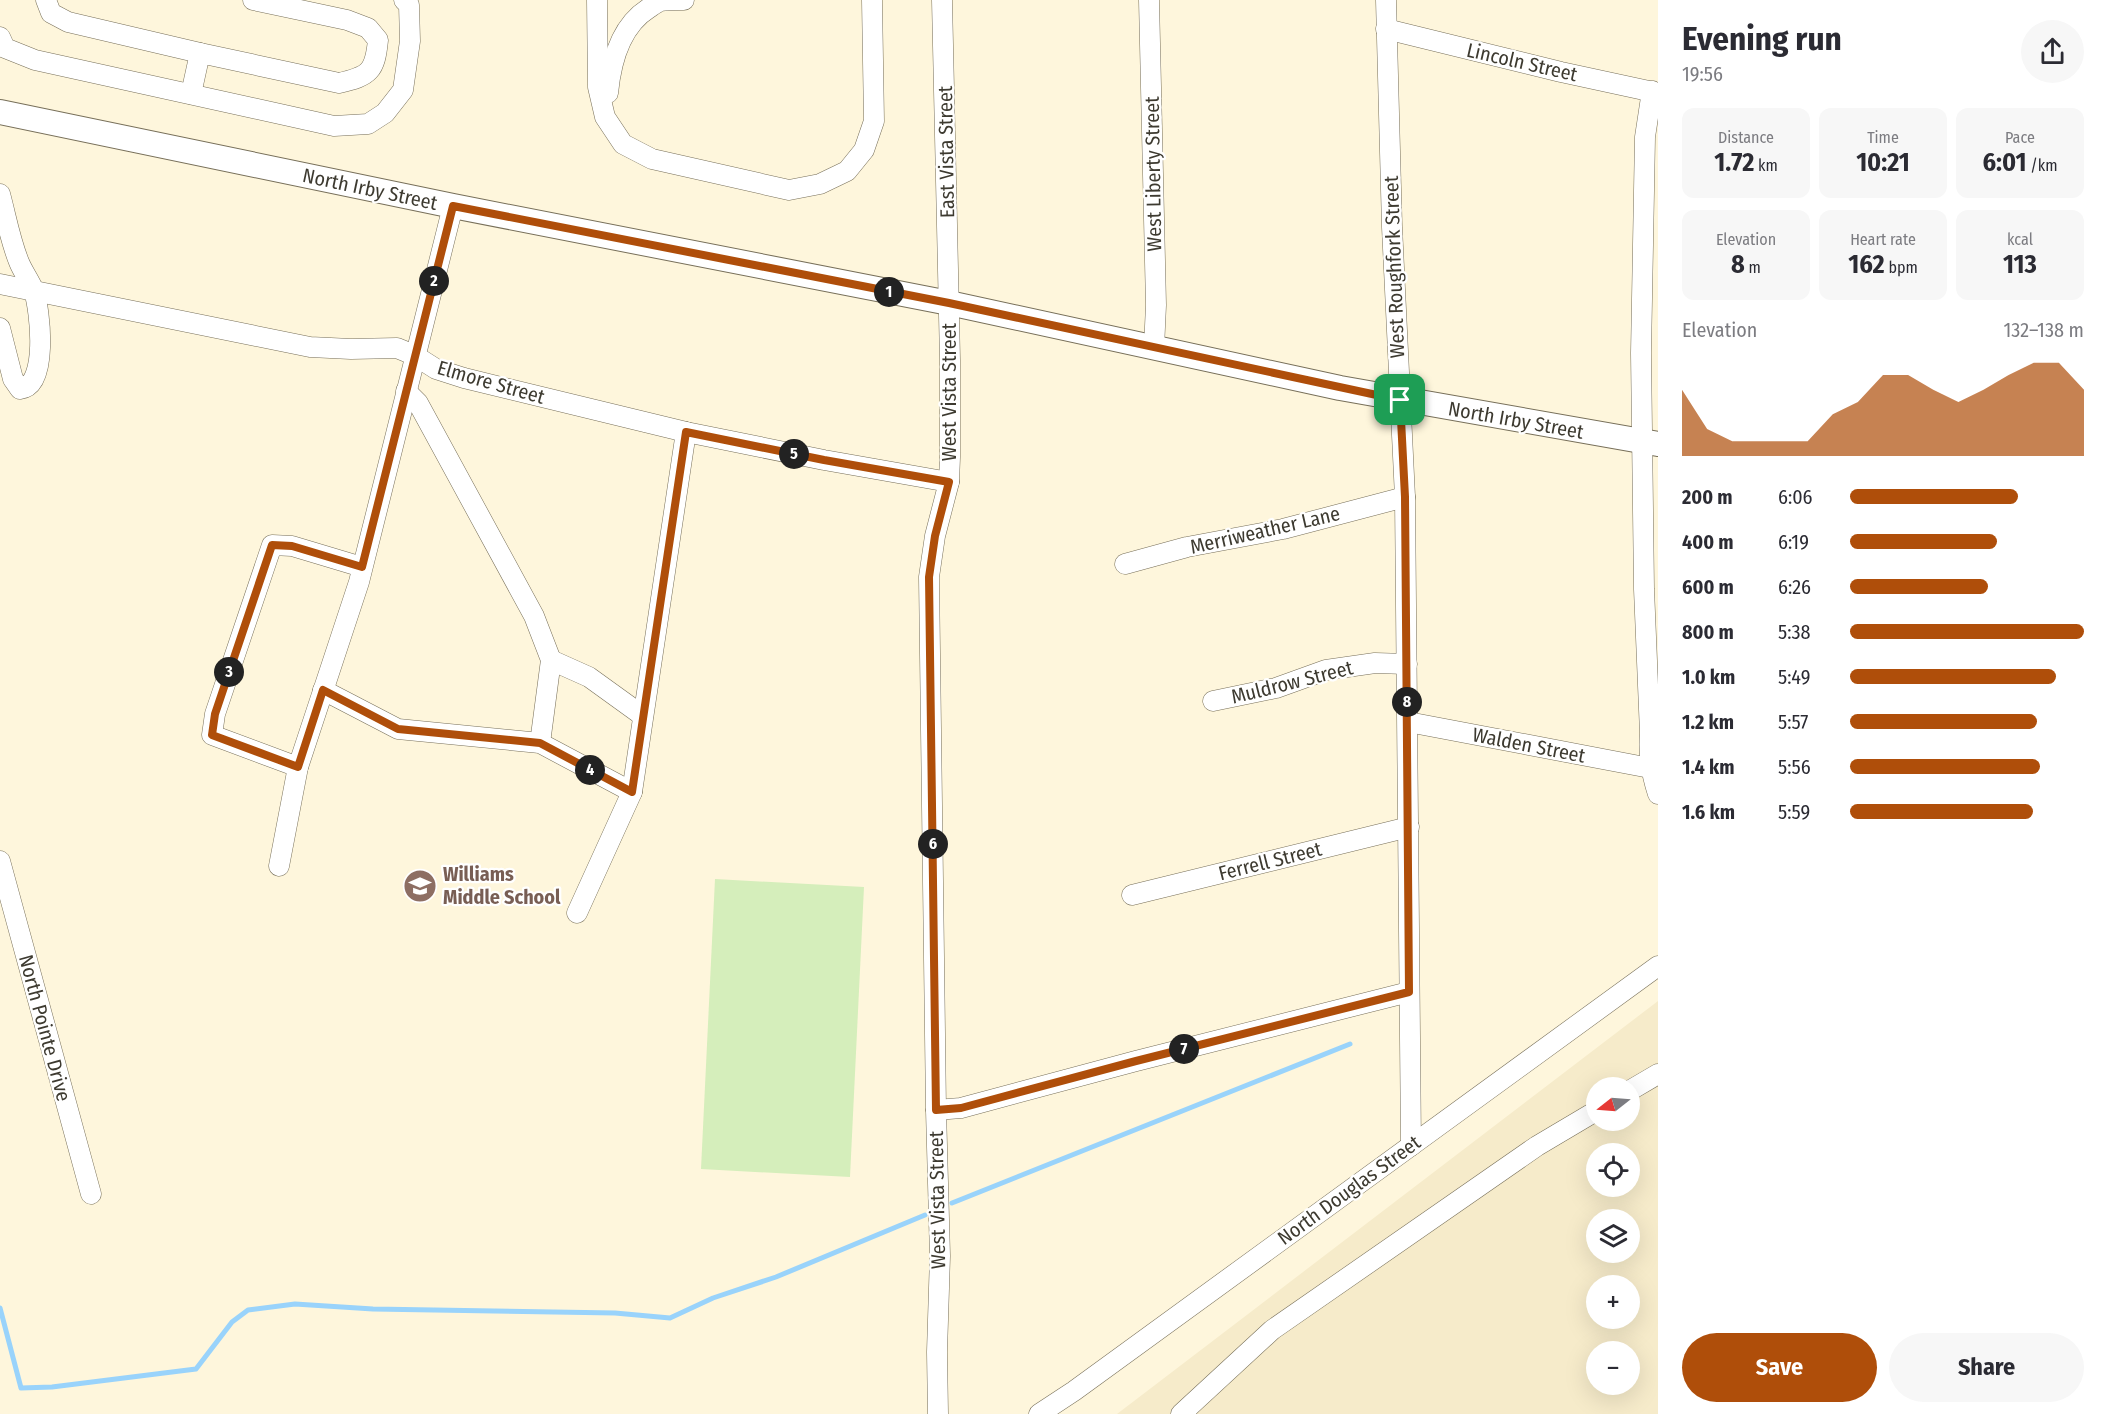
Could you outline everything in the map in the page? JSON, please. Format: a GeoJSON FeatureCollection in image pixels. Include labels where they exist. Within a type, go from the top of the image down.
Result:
{"type":"FeatureCollection","features":[{"type":"Feature","properties":{"kind":"main road","name":"North Irby Street"},"geometry":{"type":"LineString","coordinates":[[0,112],[453,206],[949,303],[1400,400],[1651,443]]}},
{"type":"Feature","properties":{"kind":"street"},"geometry":{"type":"LineString","coordinates":[[46,0],[51,13],[68,22],[339,82],[362,78],[376,62],[378,40],[368,28],[347,20],[253,0]]}},
{"type":"Feature","properties":{"kind":"street"},"geometry":{"type":"LineString","coordinates":[[0,37],[5,48],[35,60],[334,126],[368,124],[385,113],[403,90],[410,41],[409,5],[404,0]]}},
{"type":"Feature","properties":{"kind":"street"},"geometry":{"type":"LineString","coordinates":[[597,0],[598,87],[605,117],[623,144],[652,159],[789,190],[820,184],[847,171],[864,150],[874,121],[872,0]]}},
{"type":"Feature","properties":{"kind":"street"},"geometry":{"type":"LineString","coordinates":[[605,117],[610,75],[616,53],[628,27],[659,0],[684,0]]}},
{"type":"Feature","properties":{"kind":"street","name":"East Vista Street"},"geometry":{"type":"LineString","coordinates":[[942,0],[949,303]]}},
{"type":"Feature","properties":{"kind":"street","name":"West Liberty Street"},"geometry":{"type":"LineString","coordinates":[[1149,0],[1156,304],[1154,348]]}},
{"type":"Feature","properties":{"kind":"street","name":"West Roughfork Street"},"geometry":{"type":"LineString","coordinates":[[1386,0],[1405,497],[1411,1146]]}},
{"type":"Feature","properties":{"kind":"street","name":"Lincoln Street"},"geometry":{"type":"LineString","coordinates":[[1386,29],[1561,72],[1655,92]]}},
{"type":"Feature","properties":{"kind":"street"},"geometry":{"type":"LineString","coordinates":[[191,94],[200,53]]}},
{"type":"Feature","properties":{"kind":"street"},"geometry":{"type":"LineString","coordinates":[[1655,92],[1645,138],[1641,353],[1651,443],[1644,589],[1650,768],[1658,794]]}},
{"type":"Feature","properties":{"kind":"street"},"geometry":{"type":"LineString","coordinates":[[0,194],[19,261],[34,291],[40,355],[36,375],[25,389],[20,389],[13,379],[0,328]]}},
{"type":"Feature","properties":{"kind":"street"},"geometry":{"type":"LineString","coordinates":[[279,866],[298,767],[362,567],[453,206]]}},
{"type":"Feature","properties":{"kind":"street","name":"Elmore Street"},"geometry":{"type":"LineString","coordinates":[[0,284],[310,347],[397,348],[414,355],[436,369],[464,378],[686,432],[949,482]]}},
{"type":"Feature","properties":{"kind":"street","name":"West Vista Street"},"geometry":{"type":"LineString","coordinates":[[938,1414],[940,1256],[929,577],[935,536],[949,482],[951,457],[949,303]]}},
{"type":"Feature","properties":{"kind":"street"},"geometry":{"type":"LineString","coordinates":[[406,391],[418,403],[534,616],[551,660],[540,743]]}},
{"type":"Feature","properties":{"kind":"street"},"geometry":{"type":"LineString","coordinates":[[577,913],[632,792],[686,432]]}},
{"type":"Feature","properties":{"kind":"street","name":"Merriweather Lane"},"geometry":{"type":"LineString","coordinates":[[1125,564],[1187,547],[1283,529],[1405,497]]}},
{"type":"Feature","properties":{"kind":"street"},"geometry":{"type":"LineString","coordinates":[[298,767],[212,735],[215,714],[272,545],[292,546],[362,567]]}},
{"type":"Feature","properties":{"kind":"street"},"geometry":{"type":"LineString","coordinates":[[551,660],[589,677],[644,707]]}},
{"type":"Feature","properties":{"kind":"street","name":"Muldrow Street"},"geometry":{"type":"LineString","coordinates":[[1213,701],[1260,692],[1326,670],[1375,663],[1407,664]]}},
{"type":"Feature","properties":{"kind":"street"},"geometry":{"type":"LineString","coordinates":[[323,690],[398,729],[540,743],[632,792]]}},
{"type":"Feature","properties":{"kind":"street","name":"Walden Street"},"geometry":{"type":"LineString","coordinates":[[1408,722],[1650,768]]}},
{"type":"Feature","properties":{"kind":"street","name":"Ferrell Street"},"geometry":{"type":"LineString","coordinates":[[1132,895],[1409,827]]}},
{"type":"Feature","properties":{"kind":"street","name":"North Pointe Drive"},"geometry":{"type":"LineString","coordinates":[[0,861],[91,1194]]}},
{"type":"Feature","properties":{"kind":"street","name":"North Douglas Street"},"geometry":{"type":"LineString","coordinates":[[1039,1414],[1658,966]]}},
{"type":"Feature","properties":{"kind":"street"},"geometry":{"type":"LineString","coordinates":[[936,1110],[961,1108],[1409,992]]}},
{"type":"Feature","properties":{"kind":"street"},"geometry":{"type":"LineString","coordinates":[[1640,1085],[1658,1074]]}},
{"type":"Feature","properties":{"kind":"street"},"geometry":{"type":"LineString","coordinates":[[1181,1414],[1272,1330],[1537,1146],[1586,1117]]}},
{"type":"Feature","properties":{"kind":"shaded area"},"geometry":{"type":"Polygon","coordinates":[[[1658,1001],[1658,1414],[1117,1414],[1658,1001]]]}},
{"type":"Feature","properties":{"kind":"green space"},"geometry":{"type":"Polygon","coordinates":[[[715,879],[864,887],[850,1177],[701,1169],[715,879]]]}},
{"type":"Feature","properties":{"kind":"waterway"},"geometry":{"type":"LineString","coordinates":[[952,1203],[1350,1044]]}},
{"type":"Feature","properties":{"kind":"waterway"},"geometry":{"type":"LineString","coordinates":[[0,1308],[21,1388],[52,1387],[196,1369],[232,1322],[248,1310],[295,1304],[373,1309],[615,1313],[670,1318],[713,1298],[776,1277],[925,1215]]}},
{"type":"Feature","properties":{"kind":"place","name":"Williams Middle School"},"geometry":{"type":"Point","coordinates":[420,886]}},
{"type":"Feature","properties":{"kind":"route"},"geometry":{"type":"LineString","coordinates":[[453,206],[949,303],[1400,400],[1405,497],[1409,992],[961,1108],[936,1110],[929,577],[935,536],[949,482],[686,432],[632,792],[540,743],[398,729],[323,690],[298,767],[212,735],[215,714],[272,545],[292,546],[362,567],[453,206]]}}]}
